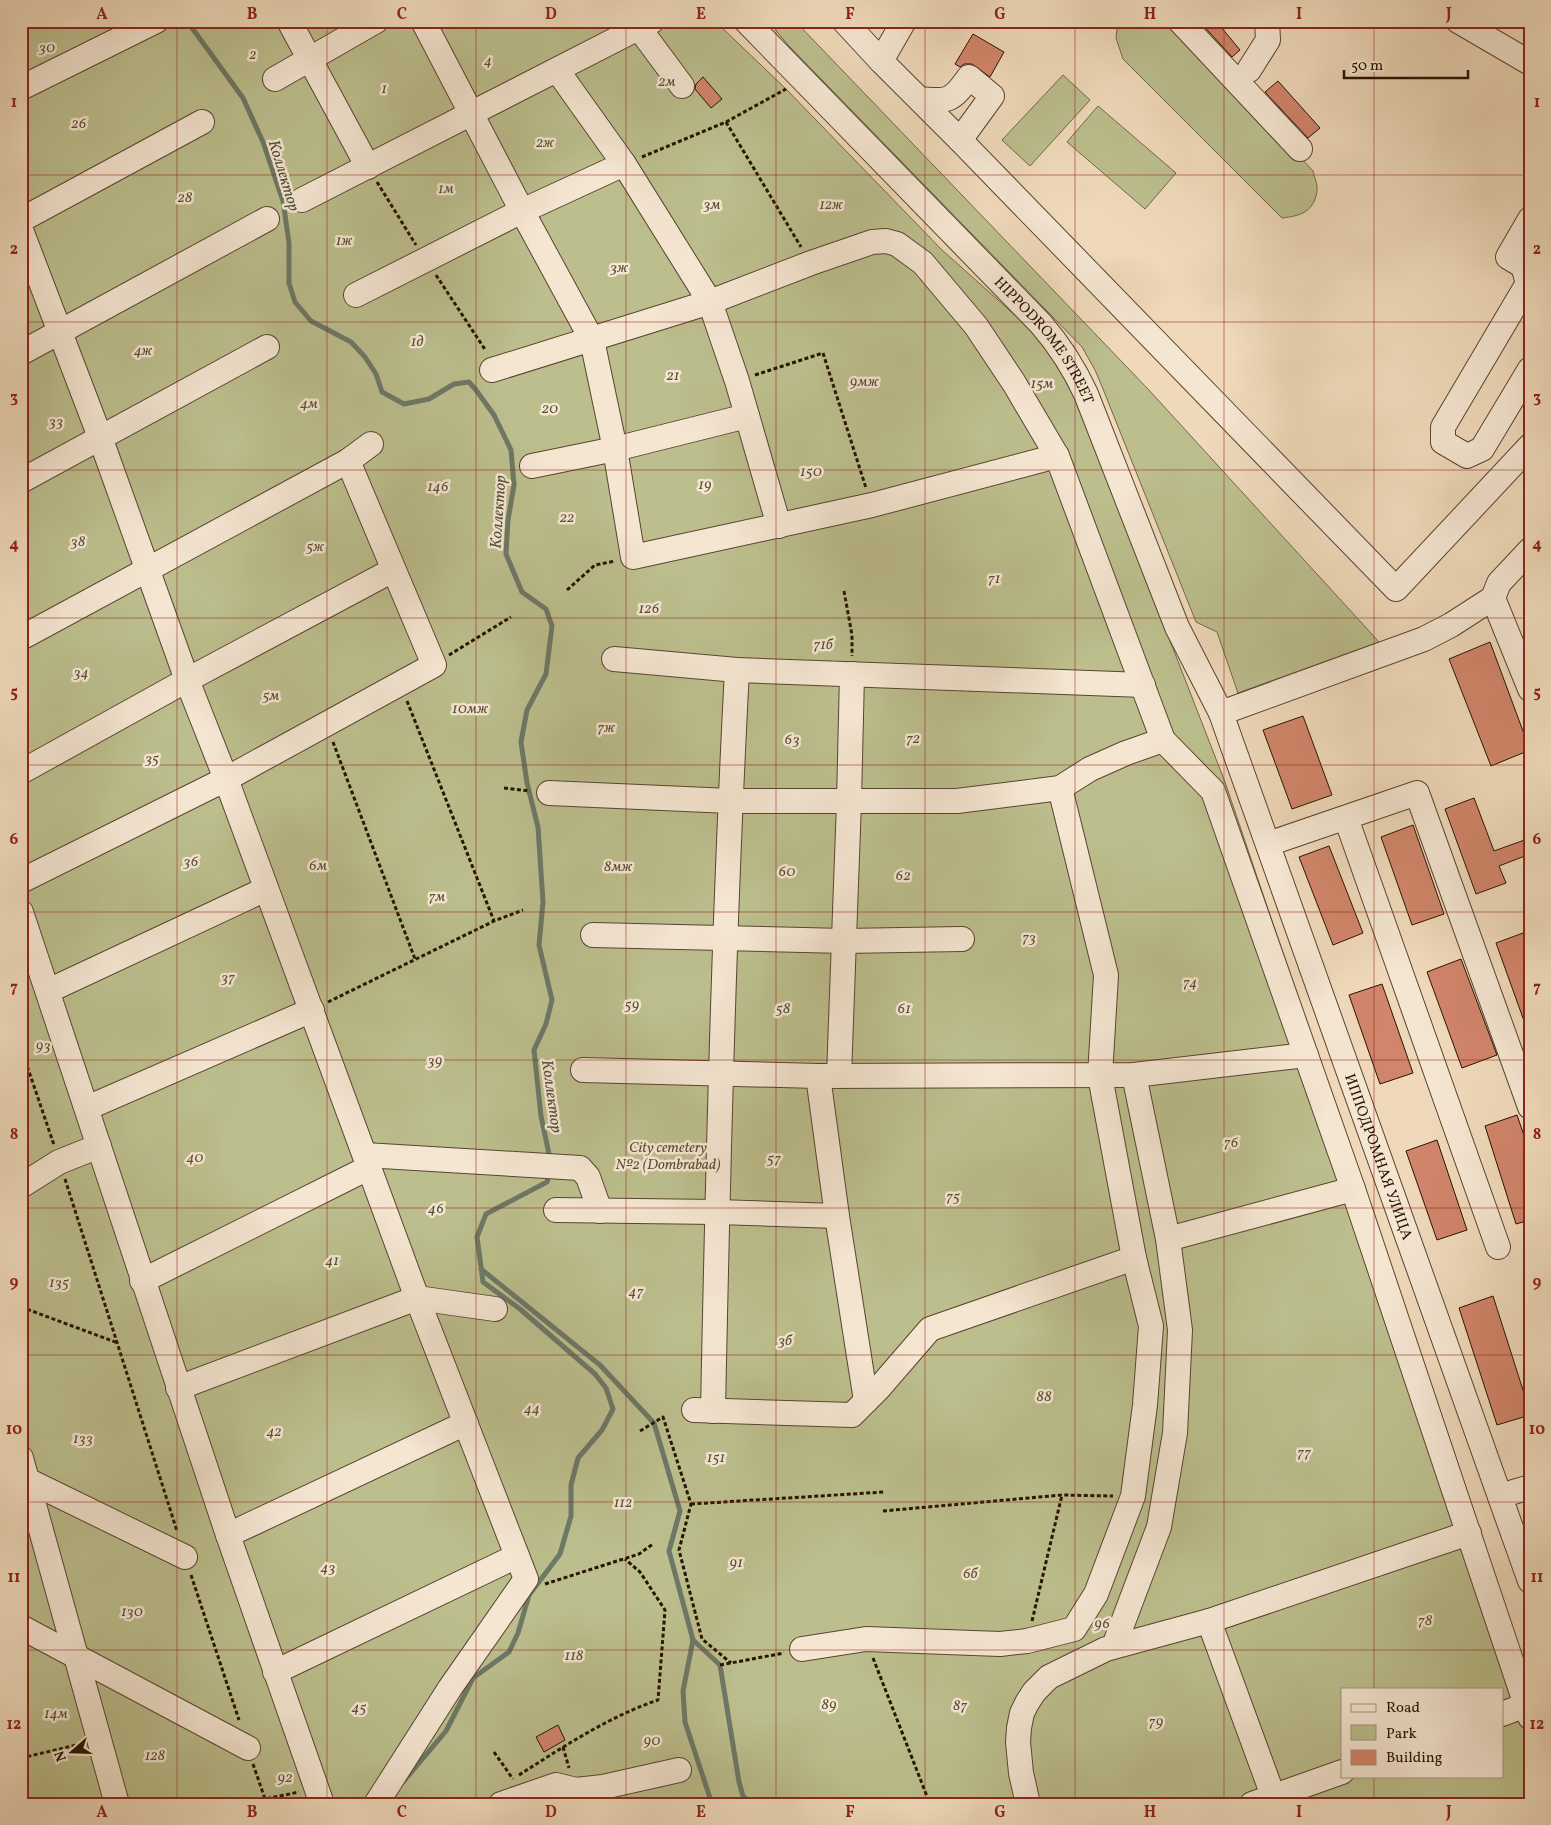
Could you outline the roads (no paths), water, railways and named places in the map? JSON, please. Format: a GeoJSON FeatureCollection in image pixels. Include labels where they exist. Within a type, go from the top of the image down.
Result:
{"type":"FeatureCollection","features":[{"type":"Feature","properties":{"kind":"street"},"geometry":{"type":"LineString","coordinates":[[289,21],[368,167]]}},
{"type":"Feature","properties":{"kind":"street"},"geometry":{"type":"LineString","coordinates":[[275,79],[376,21]]}},
{"type":"Feature","properties":{"kind":"street"},"geometry":{"type":"LineString","coordinates":[[423,21],[592,340],[615,450],[633,557],[872,505],[1057,456]]}},
{"type":"Feature","properties":{"kind":"street","name":"HIPPODROME STREET"},"geometry":{"type":"LineString","coordinates":[[746,21],[1042,324],[1067,357],[1086,394],[1177,627],[1225,723]]}},
{"type":"Feature","properties":{"kind":"street"},"geometry":{"type":"LineString","coordinates":[[844,21],[1396,589],[1530,446]]}},
{"type":"Feature","properties":{"kind":"street"},"geometry":{"type":"LineString","coordinates":[[881,61],[904,21]]}},
{"type":"Feature","properties":{"kind":"street"},"geometry":{"type":"LineString","coordinates":[[1180,21],[1240,73],[1250,96],[1300,149]]}},
{"type":"Feature","properties":{"kind":"street"},"geometry":{"type":"LineString","coordinates":[[1240,73],[1268,31],[1282,21]]}},
{"type":"Feature","properties":{"kind":"street"},"geometry":{"type":"LineString","coordinates":[[1458,21],[1530,63]]}},
{"type":"Feature","properties":{"kind":"street"},"geometry":{"type":"LineString","coordinates":[[21,88],[155,22]]}},
{"type":"Feature","properties":{"kind":"street"},"geometry":{"type":"LineString","coordinates":[[302,200],[646,25],[682,86]]}},
{"type":"Feature","properties":{"kind":"street"},"geometry":{"type":"LineString","coordinates":[[557,70],[624,164],[710,302],[737,381],[778,526]]}},
{"type":"Feature","properties":{"kind":"street"},"geometry":{"type":"LineString","coordinates":[[919,99],[939,101],[956,96],[969,76],[992,96],[960,140]]}},
{"type":"Feature","properties":{"kind":"street"},"geometry":{"type":"LineString","coordinates":[[21,220],[202,122]]}},
{"type":"Feature","properties":{"kind":"street"},"geometry":{"type":"LineString","coordinates":[[356,295],[522,211],[624,164]]}},
{"type":"Feature","properties":{"kind":"street"},"geometry":{"type":"LineString","coordinates":[[21,353],[267,219]]}},
{"type":"Feature","properties":{"kind":"street"},"geometry":{"type":"LineString","coordinates":[[1528,225],[1508,257],[1528,272],[1443,427],[1443,442],[1467,456],[1482,449],[1530,369]]}},
{"type":"Feature","properties":{"kind":"street"},"geometry":{"type":"LineString","coordinates":[[21,230],[100,437],[417,1298],[526,1579],[450,1688],[376,1804]]}},
{"type":"Feature","properties":{"kind":"street"},"geometry":{"type":"LineString","coordinates":[[495,369],[710,302],[872,242],[886,241],[897,244],[905,249],[923,264],[976,326],[1014,384],[1057,456],[1163,740],[1213,791],[1353,1190],[1528,1711],[1504,1714]]}},
{"type":"Feature","properties":{"kind":"street"},"geometry":{"type":"LineString","coordinates":[[21,481],[267,347]]}},
{"type":"Feature","properties":{"kind":"street"},"geometry":{"type":"LineString","coordinates":[[532,466],[615,450],[747,416]]}},
{"type":"Feature","properties":{"kind":"street"},"geometry":{"type":"LineString","coordinates":[[21,638],[348,461],[371,444]]}},
{"type":"Feature","properties":{"kind":"street"},"geometry":{"type":"LineString","coordinates":[[21,881],[226,779],[434,665],[348,461]]}},
{"type":"Feature","properties":{"kind":"street"},"geometry":{"type":"LineString","coordinates":[[1225,723],[1424,639],[1451,625],[1493,598],[1499,583],[1530,550]]}},
{"type":"Feature","properties":{"kind":"street"},"geometry":{"type":"LineString","coordinates":[[21,772],[393,570]]}},
{"type":"Feature","properties":{"kind":"street"},"geometry":{"type":"LineString","coordinates":[[1493,598],[1530,689]]}},
{"type":"Feature","properties":{"kind":"street"},"geometry":{"type":"LineString","coordinates":[[614,659],[737,670],[1143,685]]}},
{"type":"Feature","properties":{"kind":"street"},"geometry":{"type":"LineString","coordinates":[[737,670],[730,801],[717,1212],[704,1411],[852,1415],[930,1329],[1134,1258]]}},
{"type":"Feature","properties":{"kind":"street"},"geometry":{"type":"LineString","coordinates":[[852,674],[844,941],[828,1076],[837,1216],[866,1401]]}},
{"type":"Feature","properties":{"kind":"street","name":"ИППОДРОМНАЯ УЛИЦА"},"geometry":{"type":"LineString","coordinates":[[1225,723],[1530,1581]]}},
{"type":"Feature","properties":{"kind":"street"},"geometry":{"type":"LineString","coordinates":[[539,792],[730,801],[957,801],[1060,788],[1090,769],[1126,753],[1163,740]]}},
{"type":"Feature","properties":{"kind":"street"},"geometry":{"type":"LineString","coordinates":[[1060,788],[1106,974],[1100,1076],[1134,1258],[1150,1326],[1145,1405],[1133,1496],[1096,1594],[1074,1629]]}},
{"type":"Feature","properties":{"kind":"street"},"geometry":{"type":"LineString","coordinates":[[1268,844],[1417,792],[1530,1107]]}},
{"type":"Feature","properties":{"kind":"street"},"geometry":{"type":"LineString","coordinates":[[1346,818],[1498,1248]]}},
{"type":"Feature","properties":{"kind":"street"},"geometry":{"type":"LineString","coordinates":[[48,991],[266,889]]}},
{"type":"Feature","properties":{"kind":"street"},"geometry":{"type":"LineString","coordinates":[[21,912],[178,1388],[319,1796]]}},
{"type":"Feature","properties":{"kind":"street"},"geometry":{"type":"LineString","coordinates":[[593,935],[726,940],[962,939]]}},
{"type":"Feature","properties":{"kind":"street"},"geometry":{"type":"LineString","coordinates":[[87,1108],[312,1010]]}},
{"type":"Feature","properties":{"kind":"street"},"geometry":{"type":"LineString","coordinates":[[583,1070],[828,1076],[1100,1076],[1134,1075],[1306,1055]]}},
{"type":"Feature","properties":{"kind":"street"},"geometry":{"type":"LineString","coordinates":[[1110,1648],[1159,1527],[1175,1433],[1180,1330],[1168,1239],[1134,1075]]}},
{"type":"Feature","properties":{"kind":"street"},"geometry":{"type":"LineString","coordinates":[[21,1186],[60,1162],[99,1146]]}},
{"type":"Feature","properties":{"kind":"street"},"geometry":{"type":"LineString","coordinates":[[142,1281],[368,1161],[580,1168],[588,1177],[600,1211]]}},
{"type":"Feature","properties":{"kind":"street"},"geometry":{"type":"LineString","coordinates":[[1168,1239],[1353,1190]]}},
{"type":"Feature","properties":{"kind":"street"},"geometry":{"type":"LineString","coordinates":[[556,1210],[837,1216]]}},
{"type":"Feature","properties":{"kind":"street"},"geometry":{"type":"LineString","coordinates":[[178,1388],[417,1298],[495,1309]]}},
{"type":"Feature","properties":{"kind":"street"},"geometry":{"type":"LineString","coordinates":[[228,1535],[466,1423]]}},
{"type":"Feature","properties":{"kind":"street"},"geometry":{"type":"LineString","coordinates":[[23,1472],[185,1557]]}},
{"type":"Feature","properties":{"kind":"street"},"geometry":{"type":"LineString","coordinates":[[23,1472],[117,1804]]}},
{"type":"Feature","properties":{"kind":"street"},"geometry":{"type":"LineString","coordinates":[[1500,1496],[1530,1487]]}},
{"type":"Feature","properties":{"kind":"street"},"geometry":{"type":"LineString","coordinates":[[1028,1804],[1018,1742],[1022,1713],[1034,1692],[1049,1677],[1110,1648],[1209,1621],[1469,1533]]}},
{"type":"Feature","properties":{"kind":"street"},"geometry":{"type":"LineString","coordinates":[[275,1672],[517,1556]]}},
{"type":"Feature","properties":{"kind":"street"},"geometry":{"type":"LineString","coordinates":[[1209,1621],[1267,1801],[1341,1772]]}},
{"type":"Feature","properties":{"kind":"street"},"geometry":{"type":"LineString","coordinates":[[21,1627],[248,1748]]}},
{"type":"Feature","properties":{"kind":"street"},"geometry":{"type":"LineString","coordinates":[[802,1650],[866,1639],[1000,1644],[1027,1641],[1074,1629],[1110,1648]]}},
{"type":"Feature","properties":{"kind":"street"},"geometry":{"type":"LineString","coordinates":[[501,1804],[603,1787],[679,1770]]}},
{"type":"Feature","properties":{"kind":"waterway","name":"Коллектор"},"geometry":{"type":"LineString","coordinates":[[187,21],[243,98],[263,142],[283,201],[289,243],[289,283],[295,302],[311,321],[351,342],[365,357],[376,374],[382,392],[404,404],[429,399],[454,384],[469,382],[494,415],[511,450],[514,485],[508,520],[506,554],[522,592],[546,609],[552,626],[546,674],[527,710],[521,742],[527,783],[538,827],[543,902],[539,945],[552,1000],[546,1024],[534,1050],[541,1116],[550,1159]]}},
{"type":"Feature","properties":{"kind":"waterway"},"geometry":{"type":"LineString","coordinates":[[403,1782],[446,1731],[473,1678],[509,1652],[518,1633],[529,1595],[560,1554],[571,1516],[571,1485],[578,1458],[602,1430],[613,1409],[606,1388],[595,1374],[520,1309],[483,1282],[477,1237],[486,1214],[547,1182],[550,1172]]}},
{"type":"Feature","properties":{"kind":"waterway"},"geometry":{"type":"LineString","coordinates":[[481,1269],[600,1365],[654,1423],[680,1511],[669,1551],[693,1640],[683,1691],[685,1722],[712,1804]]}},
{"type":"Feature","properties":{"kind":"waterway"},"geometry":{"type":"LineString","coordinates":[[693,1640],[720,1665],[739,1782],[743,1796],[751,1804]]}},
{"type":"Feature","properties":{"kind":"park label","name":"30"},"geometry":{"type":"Point","coordinates":[47,47]}},
{"type":"Feature","properties":{"kind":"park label","name":"2"},"geometry":{"type":"Point","coordinates":[253,54]}},
{"type":"Feature","properties":{"kind":"park label","name":"4"},"geometry":{"type":"Point","coordinates":[488,60]}},
{"type":"Feature","properties":{"kind":"park label","name":"2м"},"geometry":{"type":"Point","coordinates":[667,81]}},
{"type":"Feature","properties":{"kind":"park label","name":"1"},"geometry":{"type":"Point","coordinates":[384,88]}},
{"type":"Feature","properties":{"kind":"park label","name":"26"},"geometry":{"type":"Point","coordinates":[79,123]}},
{"type":"Feature","properties":{"kind":"park label","name":"2ж"},"geometry":{"type":"Point","coordinates":[545,142]}},
{"type":"Feature","properties":{"kind":"park label","name":"1м"},"geometry":{"type":"Point","coordinates":[446,188]}},
{"type":"Feature","properties":{"kind":"park label","name":"28"},"geometry":{"type":"Point","coordinates":[185,197]}},
{"type":"Feature","properties":{"kind":"park label","name":"3м"},"geometry":{"type":"Point","coordinates":[712,204]}},
{"type":"Feature","properties":{"kind":"park label","name":"12ж"},"geometry":{"type":"Point","coordinates":[831,204]}},
{"type":"Feature","properties":{"kind":"park label","name":"1ж"},"geometry":{"type":"Point","coordinates":[344,240]}},
{"type":"Feature","properties":{"kind":"park label","name":"3ж"},"geometry":{"type":"Point","coordinates":[619,267]}},
{"type":"Feature","properties":{"kind":"park label","name":"1д"},"geometry":{"type":"Point","coordinates":[417,341]}},
{"type":"Feature","properties":{"kind":"park label","name":"4ж"},"geometry":{"type":"Point","coordinates":[143,350]}},
{"type":"Feature","properties":{"kind":"park label","name":"21"},"geometry":{"type":"Point","coordinates":[673,375]}},
{"type":"Feature","properties":{"kind":"park label","name":"9мж"},"geometry":{"type":"Point","coordinates":[864,381]}},
{"type":"Feature","properties":{"kind":"park label","name":"15м"},"geometry":{"type":"Point","coordinates":[1042,383]}},
{"type":"Feature","properties":{"kind":"park label","name":"4м"},"geometry":{"type":"Point","coordinates":[309,403]}},
{"type":"Feature","properties":{"kind":"park label","name":"20"},"geometry":{"type":"Point","coordinates":[550,408]}},
{"type":"Feature","properties":{"kind":"park label","name":"33"},"geometry":{"type":"Point","coordinates":[56,421]}},
{"type":"Feature","properties":{"kind":"park label","name":"150"},"geometry":{"type":"Point","coordinates":[811,471]}},
{"type":"Feature","properties":{"kind":"park label","name":"19"},"geometry":{"type":"Point","coordinates":[705,484]}},
{"type":"Feature","properties":{"kind":"park label","name":"146"},"geometry":{"type":"Point","coordinates":[438,486]}},
{"type":"Feature","properties":{"kind":"park label","name":"22"},"geometry":{"type":"Point","coordinates":[567,517]}},
{"type":"Feature","properties":{"kind":"park label","name":"38"},"geometry":{"type":"Point","coordinates":[78,541]}},
{"type":"Feature","properties":{"kind":"park label","name":"5ж"},"geometry":{"type":"Point","coordinates":[315,546]}},
{"type":"Feature","properties":{"kind":"park label","name":"71"},"geometry":{"type":"Point","coordinates":[994,578]}},
{"type":"Feature","properties":{"kind":"park label","name":"126"},"geometry":{"type":"Point","coordinates":[649,608]}},
{"type":"Feature","properties":{"kind":"park label","name":"71б"},"geometry":{"type":"Point","coordinates":[823,644]}},
{"type":"Feature","properties":{"kind":"park label","name":"34"},"geometry":{"type":"Point","coordinates":[81,672]}},
{"type":"Feature","properties":{"kind":"park label","name":"5м"},"geometry":{"type":"Point","coordinates":[271,695]}},
{"type":"Feature","properties":{"kind":"park label","name":"10мж"},"geometry":{"type":"Point","coordinates":[470,708]}},
{"type":"Feature","properties":{"kind":"park label","name":"7ж"},"geometry":{"type":"Point","coordinates":[606,727]}},
{"type":"Feature","properties":{"kind":"park label","name":"72"},"geometry":{"type":"Point","coordinates":[913,738]}},
{"type":"Feature","properties":{"kind":"park label","name":"63"},"geometry":{"type":"Point","coordinates":[792,739]}},
{"type":"Feature","properties":{"kind":"park label","name":"35"},"geometry":{"type":"Point","coordinates":[152,758]}},
{"type":"Feature","properties":{"kind":"park label","name":"36"},"geometry":{"type":"Point","coordinates":[191,861]}},
{"type":"Feature","properties":{"kind":"park label","name":"6м"},"geometry":{"type":"Point","coordinates":[318,865]}},
{"type":"Feature","properties":{"kind":"park label","name":"8мж"},"geometry":{"type":"Point","coordinates":[618,866]}},
{"type":"Feature","properties":{"kind":"park label","name":"60"},"geometry":{"type":"Point","coordinates":[787,871]}},
{"type":"Feature","properties":{"kind":"park label","name":"62"},"geometry":{"type":"Point","coordinates":[903,875]}},
{"type":"Feature","properties":{"kind":"park label","name":"7м"},"geometry":{"type":"Point","coordinates":[437,896]}},
{"type":"Feature","properties":{"kind":"park label","name":"73"},"geometry":{"type":"Point","coordinates":[1029,937]}},
{"type":"Feature","properties":{"kind":"park label","name":"37"},"geometry":{"type":"Point","coordinates":[228,977]}},
{"type":"Feature","properties":{"kind":"park label","name":"74"},"geometry":{"type":"Point","coordinates":[1190,982]}},
{"type":"Feature","properties":{"kind":"park label","name":"59"},"geometry":{"type":"Point","coordinates":[632,1004]}},
{"type":"Feature","properties":{"kind":"park label","name":"58"},"geometry":{"type":"Point","coordinates":[783,1008]}},
{"type":"Feature","properties":{"kind":"park label","name":"61"},"geometry":{"type":"Point","coordinates":[904,1008]}},
{"type":"Feature","properties":{"kind":"park label","name":"93"},"geometry":{"type":"Point","coordinates":[43,1045]}},
{"type":"Feature","properties":{"kind":"park label","name":"39"},"geometry":{"type":"Point","coordinates":[435,1060]}},
{"type":"Feature","properties":{"kind":"park label","name":"76"},"geometry":{"type":"Point","coordinates":[1231,1142]}},
{"type":"Feature","properties":{"kind":"park label","name":"City cemetery №2 (Dombrabad)"},"geometry":{"type":"Point","coordinates":[668,1156]}},
{"type":"Feature","properties":{"kind":"park label","name":"40"},"geometry":{"type":"Point","coordinates":[195,1157]}},
{"type":"Feature","properties":{"kind":"park label","name":"57"},"geometry":{"type":"Point","coordinates":[774,1158]}},
{"type":"Feature","properties":{"kind":"park label","name":"75"},"geometry":{"type":"Point","coordinates":[953,1196]}},
{"type":"Feature","properties":{"kind":"park label","name":"46"},"geometry":{"type":"Point","coordinates":[436,1208]}},
{"type":"Feature","properties":{"kind":"park label","name":"41"},"geometry":{"type":"Point","coordinates":[332,1260]}},
{"type":"Feature","properties":{"kind":"park label","name":"135"},"geometry":{"type":"Point","coordinates":[59,1282]}},
{"type":"Feature","properties":{"kind":"park label","name":"47"},"geometry":{"type":"Point","coordinates":[636,1291]}},
{"type":"Feature","properties":{"kind":"park label","name":"3б"},"geometry":{"type":"Point","coordinates":[785,1340]}},
{"type":"Feature","properties":{"kind":"park label","name":"88"},"geometry":{"type":"Point","coordinates":[1044,1396]}},
{"type":"Feature","properties":{"kind":"park label","name":"44"},"geometry":{"type":"Point","coordinates":[532,1408]}},
{"type":"Feature","properties":{"kind":"park label","name":"42"},"geometry":{"type":"Point","coordinates":[274,1431]}},
{"type":"Feature","properties":{"kind":"park label","name":"133"},"geometry":{"type":"Point","coordinates":[83,1438]}},
{"type":"Feature","properties":{"kind":"park label","name":"77"},"geometry":{"type":"Point","coordinates":[1304,1452]}},
{"type":"Feature","properties":{"kind":"park label","name":"151"},"geometry":{"type":"Point","coordinates":[716,1457]}},
{"type":"Feature","properties":{"kind":"park label","name":"112"},"geometry":{"type":"Point","coordinates":[623,1502]}},
{"type":"Feature","properties":{"kind":"park label","name":"91"},"geometry":{"type":"Point","coordinates":[736,1562]}},
{"type":"Feature","properties":{"kind":"park label","name":"43"},"geometry":{"type":"Point","coordinates":[328,1567]}},
{"type":"Feature","properties":{"kind":"park label","name":"6б"},"geometry":{"type":"Point","coordinates":[970,1573]}},
{"type":"Feature","properties":{"kind":"park label","name":"130"},"geometry":{"type":"Point","coordinates":[132,1611]}},
{"type":"Feature","properties":{"kind":"park label","name":"78"},"geometry":{"type":"Point","coordinates":[1425,1620]}},
{"type":"Feature","properties":{"kind":"park label","name":"96"},"geometry":{"type":"Point","coordinates":[1102,1623]}},
{"type":"Feature","properties":{"kind":"park label","name":"118"},"geometry":{"type":"Point","coordinates":[574,1655]}},
{"type":"Feature","properties":{"kind":"park label","name":"89"},"geometry":{"type":"Point","coordinates":[829,1704]}},
{"type":"Feature","properties":{"kind":"park label","name":"87"},"geometry":{"type":"Point","coordinates":[960,1705]}},
{"type":"Feature","properties":{"kind":"park label","name":"45"},"geometry":{"type":"Point","coordinates":[359,1707]}},
{"type":"Feature","properties":{"kind":"park label","name":"14м"},"geometry":{"type":"Point","coordinates":[56,1713]}},
{"type":"Feature","properties":{"kind":"park label","name":"79"},"geometry":{"type":"Point","coordinates":[1156,1721]}},
{"type":"Feature","properties":{"kind":"park label","name":"90"},"geometry":{"type":"Point","coordinates":[652,1740]}},
{"type":"Feature","properties":{"kind":"park label","name":"128"},"geometry":{"type":"Point","coordinates":[155,1755]}},
{"type":"Feature","properties":{"kind":"park label","name":"92"},"geometry":{"type":"Point","coordinates":[285,1777]}}]}
